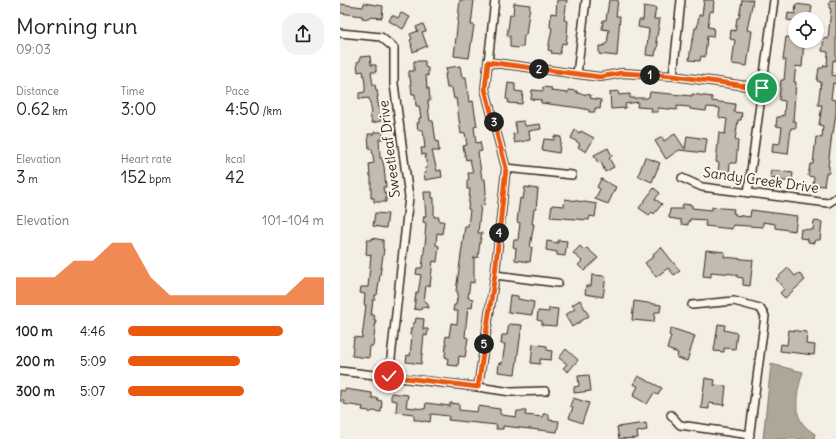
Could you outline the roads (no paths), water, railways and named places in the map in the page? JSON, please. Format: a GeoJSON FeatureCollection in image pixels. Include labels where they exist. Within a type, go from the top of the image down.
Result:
{"type":"FeatureCollection","features":[{"type":"Feature","properties":{"kind":"street"},"geometry":{"type":"LineString","coordinates":[[478,387],[495,274],[506,168],[485,89],[495,0]]}},
{"type":"Feature","properties":{"kind":"street"},"geometry":{"type":"LineString","coordinates":[[578,74],[586,0]]}},
{"type":"Feature","properties":{"kind":"street"},"geometry":{"type":"LineString","coordinates":[[673,76],[681,0]]}},
{"type":"Feature","properties":{"kind":"street"},"geometry":{"type":"LineString","coordinates":[[748,193],[774,0]]}},
{"type":"Feature","properties":{"kind":"street","name":"Sweetleaf Drive"},"geometry":{"type":"LineString","coordinates":[[340,33],[381,38],[394,48],[394,84],[409,197],[389,376]]}},
{"type":"Feature","properties":{"kind":"street"},"geometry":{"type":"LineString","coordinates":[[488,62],[600,77],[622,73],[673,76],[762,88]]}},
{"type":"Feature","properties":{"kind":"street"},"geometry":{"type":"LineString","coordinates":[[506,168],[572,176]]}},
{"type":"Feature","properties":{"kind":"street","name":"Sandy Creek Drive"},"geometry":{"type":"LineString","coordinates":[[682,178],[702,186],[748,193],[828,203],[836,198]]}},
{"type":"Feature","properties":{"kind":"street"},"geometry":{"type":"LineString","coordinates":[[495,274],[558,283]]}},
{"type":"Feature","properties":{"kind":"street"},"geometry":{"type":"LineString","coordinates":[[671,415],[680,426],[750,437],[765,316],[760,308],[734,301],[692,305]]}},
{"type":"Feature","properties":{"kind":"street"},"geometry":{"type":"LineString","coordinates":[[340,371],[511,392],[546,391]]}}]}
